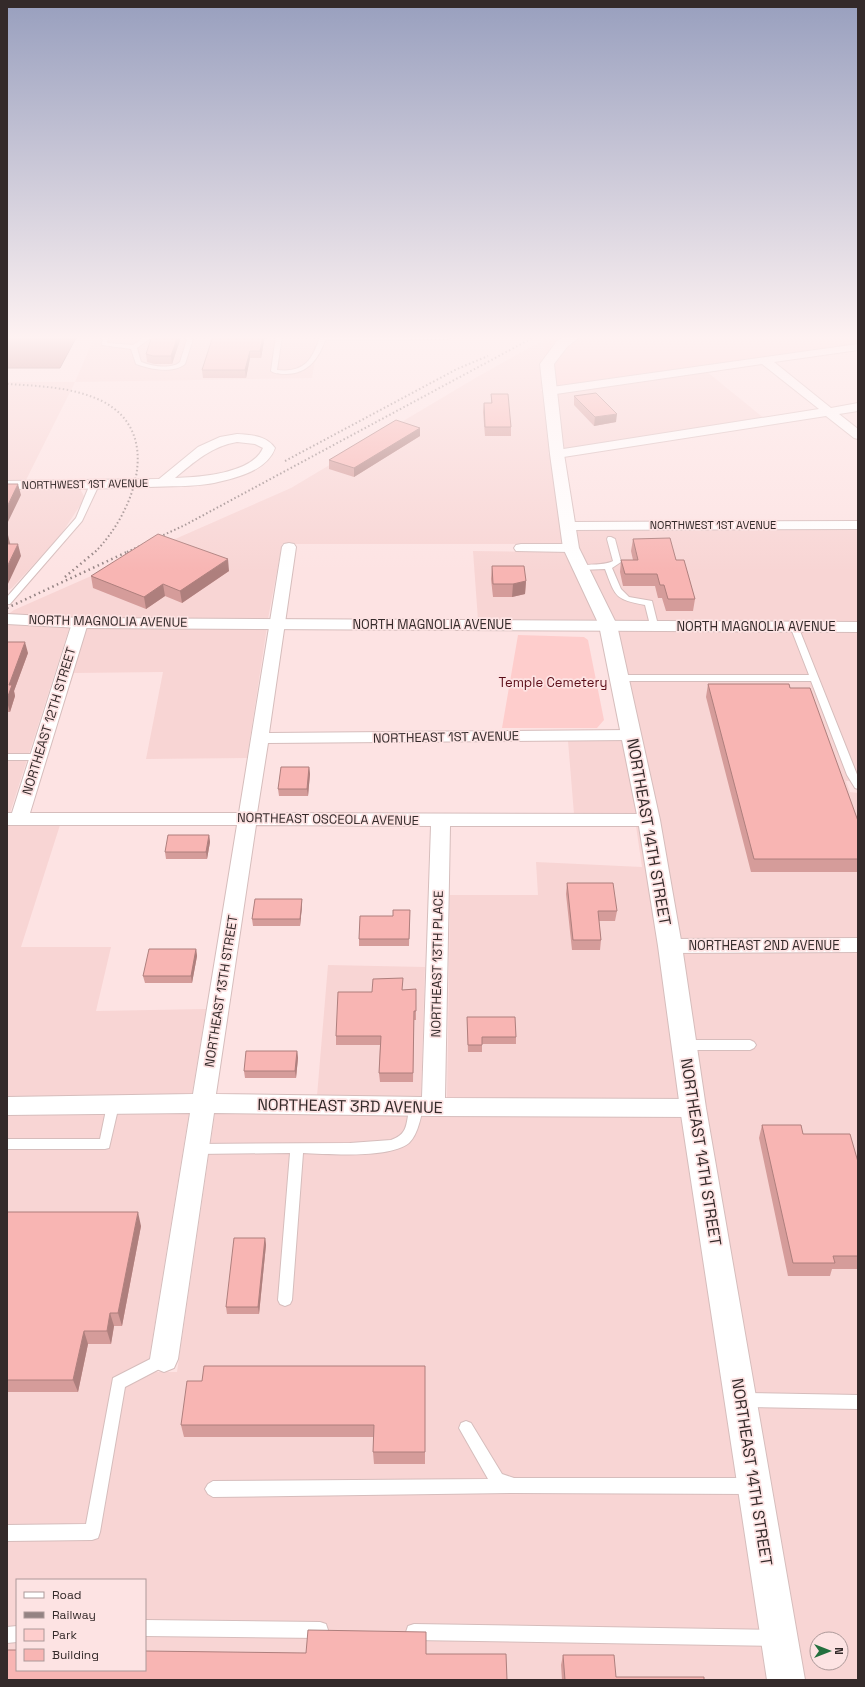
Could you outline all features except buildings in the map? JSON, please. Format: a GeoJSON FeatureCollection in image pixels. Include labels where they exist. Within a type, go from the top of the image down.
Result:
{"type":"FeatureCollection","features":[{"type":"Feature","properties":{"kind":"street","name":"NORTHEAST 14TH STREET"},"geometry":{"type":"LineString","coordinates":[[552,415],[571,548],[608,625],[649,820],[670,946],[693,1108],[786,1680]]}},
{"type":"Feature","properties":{"kind":"street"},"geometry":{"type":"LineString","coordinates":[[557,454],[810,415]]}},
{"type":"Feature","properties":{"kind":"street"},"geometry":{"type":"LineString","coordinates":[[832,415],[858,435]]}},
{"type":"Feature","properties":{"kind":"street","name":"NORTHWEST 1ST AVENUE"},"geometry":{"type":"LineString","coordinates":[[7,485],[94,484],[163,482],[200,480],[230,474],[260,460],[267,454],[269,448],[262,442],[252,439],[233,438],[222,440],[197,453],[163,482]]}},
{"type":"Feature","properties":{"kind":"street","name":"NORTHWEST 1ST AVENUE"},"geometry":{"type":"LineString","coordinates":[[568,526],[858,525]]}},
{"type":"Feature","properties":{"kind":"street","name":"NORTHEAST 13TH STREET"},"geometry":{"type":"LineString","coordinates":[[164,1359],[260,738],[276,623],[290,547]]}},
{"type":"Feature","properties":{"kind":"street"},"geometry":{"type":"LineString","coordinates":[[521,548],[571,548]]}},
{"type":"Feature","properties":{"kind":"street","name":"NORTH MAGNOLIA AVENUE"},"geometry":{"type":"LineString","coordinates":[[7,619],[80,623],[858,627]]}},
{"type":"Feature","properties":{"kind":"street","name":"NORTHEAST 12TH STREET"},"geometry":{"type":"LineString","coordinates":[[13,819],[38,757],[80,623]]}},
{"type":"Feature","properties":{"kind":"street","name":"NORTHEAST 1ST AVENUE"},"geometry":{"type":"LineString","coordinates":[[260,738],[631,735]]}},
{"type":"Feature","properties":{"kind":"street","name":"NORTHEAST OSCEOLA AVENUE"},"geometry":{"type":"LineString","coordinates":[[13,819],[247,818],[649,820]]}},
{"type":"Feature","properties":{"kind":"street","name":"NORTHEAST 13TH PLACE"},"geometry":{"type":"LineString","coordinates":[[425,1107],[441,820]]}},
{"type":"Feature","properties":{"kind":"street","name":"NORTHEAST 2ND AVENUE"},"geometry":{"type":"LineString","coordinates":[[670,946],[858,945]]}},
{"type":"Feature","properties":{"kind":"street","name":"NORTHEAST 3RD AVENUE"},"geometry":{"type":"LineString","coordinates":[[7,1106],[204,1103],[425,1107],[693,1108]]}},
{"type":"Feature","properties":{"kind":"lane"},"geometry":{"type":"LineString","coordinates":[[7,602],[79,519],[94,484]]}},
{"type":"Feature","properties":{"kind":"lane"},"geometry":{"type":"LineString","coordinates":[[580,568],[608,567],[617,562],[611,539]]}},
{"type":"Feature","properties":{"kind":"lane"},"geometry":{"type":"LineString","coordinates":[[608,567],[617,590],[626,599],[649,603],[654,625]]}},
{"type":"Feature","properties":{"kind":"lane"},"geometry":{"type":"LineString","coordinates":[[794,626],[852,775],[858,786]]}},
{"type":"Feature","properties":{"kind":"lane"},"geometry":{"type":"LineString","coordinates":[[619,678],[814,678]]}},
{"type":"Feature","properties":{"kind":"lane"},"geometry":{"type":"LineString","coordinates":[[7,757],[38,757]]}},
{"type":"Feature","properties":{"kind":"lane"},"geometry":{"type":"LineString","coordinates":[[684,1045],[750,1045]]}},
{"type":"Feature","properties":{"kind":"lane"},"geometry":{"type":"LineString","coordinates":[[7,1144],[105,1144],[113,1105]]}},
{"type":"Feature","properties":{"kind":"lane"},"geometry":{"type":"LineString","coordinates":[[196,1149],[380,1148],[401,1142],[414,1127],[425,1107]]}},
{"type":"Feature","properties":{"kind":"lane"},"geometry":{"type":"LineString","coordinates":[[285,1300],[297,1148]]}},
{"type":"Feature","properties":{"kind":"lane"},"geometry":{"type":"LineString","coordinates":[[7,1533],[92,1532],[118,1383],[164,1359]]}},
{"type":"Feature","properties":{"kind":"lane"},"geometry":{"type":"LineString","coordinates":[[741,1400],[858,1402]]}},
{"type":"Feature","properties":{"kind":"lane"},"geometry":{"type":"LineString","coordinates":[[466,1428],[497,1479],[514,1486]]}},
{"type":"Feature","properties":{"kind":"lane"},"geometry":{"type":"LineString","coordinates":[[213,1489],[514,1486],[754,1486]]}},
{"type":"Feature","properties":{"kind":"lane"},"geometry":{"type":"LineString","coordinates":[[146,1628],[333,1631]]}},
{"type":"Feature","properties":{"kind":"lane"},"geometry":{"type":"LineString","coordinates":[[397,1632],[780,1638]]}},
{"type":"Feature","properties":{"kind":"shaded area"},"geometry":{"type":"Polygon","coordinates":[[[7,415],[59,415],[25,482],[7,482],[7,415]]]}},
{"type":"Feature","properties":{"kind":"shaded area"},"geometry":{"type":"Polygon","coordinates":[[[414,415],[545,415],[548,453],[550,455],[562,544],[282,544],[268,619],[81,618],[7,615],[14,610],[291,488],[414,415]]]}},
{"type":"Feature","properties":{"kind":"shaded area"},"geometry":{"type":"Polygon","coordinates":[[[559,415],[760,415],[765,419],[563,450],[559,415]]]}},
{"type":"Feature","properties":{"kind":"shaded area"},"geometry":{"type":"Polygon","coordinates":[[[79,487],[85,498],[60,536],[12,588],[7,591],[7,488],[79,487]]]}},
{"type":"Feature","properties":{"kind":"shaded area"},"geometry":{"type":"Polygon","coordinates":[[[576,529],[858,529],[858,622],[615,621],[579,548],[576,529]]]}},
{"type":"Feature","properties":{"kind":"shaded area"},"geometry":{"type":"Polygon","coordinates":[[[473,551],[565,552],[598,621],[478,620],[473,551]]]}},
{"type":"Feature","properties":{"kind":"shaded area"},"geometry":{"type":"Polygon","coordinates":[[[7,623],[70,626],[10,813],[7,813],[7,623]]]}},
{"type":"Feature","properties":{"kind":"shaded area"},"geometry":{"type":"Polygon","coordinates":[[[87,627],[267,627],[247,758],[146,759],[163,672],[74,673],[59,719],[87,627]]]}},
{"type":"Feature","properties":{"kind":"shaded area"},"geometry":{"type":"Polygon","coordinates":[[[618,629],[858,631],[858,781],[846,781],[850,792],[858,793],[858,938],[680,938],[658,814],[618,629]]]}},
{"type":"Feature","properties":{"kind":"shaded area"},"geometry":{"type":"Polygon","coordinates":[[[623,740],[637,814],[574,814],[568,741],[623,740]]]}},
{"type":"Feature","properties":{"kind":"shaded area"},"geometry":{"type":"Polygon","coordinates":[[[7,825],[60,825],[21,947],[111,947],[96,1011],[206,1009],[192,1094],[7,1097],[7,825]]]}},
{"type":"Feature","properties":{"kind":"shaded area"},"geometry":{"type":"Polygon","coordinates":[[[636,826],[639,826],[658,946],[679,1099],[447,1098],[450,895],[538,895],[536,862],[642,867],[636,826]]]}},
{"type":"Feature","properties":{"kind":"shaded area"},"geometry":{"type":"Polygon","coordinates":[[[683,953],[858,953],[858,1680],[804,1680],[706,1108],[683,953]]]}},
{"type":"Feature","properties":{"kind":"shaded area"},"geometry":{"type":"Polygon","coordinates":[[[328,965],[425,967],[421,1098],[317,1096],[328,965]]]}},
{"type":"Feature","properties":{"kind":"shaded area"},"geometry":{"type":"Polygon","coordinates":[[[189,1113],[147,1372],[177,1372],[215,1113],[446,1117],[682,1117],[768,1680],[7,1680],[7,1115],[189,1113]]]}},
{"type":"Feature","properties":{"kind":"green space","name":"Temple Cemetery"},"geometry":{"type":"Polygon","coordinates":[[[518,635],[584,637],[588,640],[604,720],[597,728],[502,728],[518,635]]]}},
{"type":"Feature","properties":{"kind":"railway"},"geometry":{"type":"LineString","coordinates":[[96,551],[109,536],[121,517],[131,496],[136,474],[137,453],[133,433],[121,415]]}},
{"type":"Feature","properties":{"kind":"railway"},"geometry":{"type":"LineString","coordinates":[[285,461],[372,415]]}},
{"type":"Feature","properties":{"kind":"railway"},"geometry":{"type":"LineString","coordinates":[[127,552],[185,525],[390,415]]}},
{"type":"Feature","properties":{"kind":"railway"},"geometry":{"type":"LineString","coordinates":[[65,577],[96,551]]}},
{"type":"Feature","properties":{"kind":"railway"},"geometry":{"type":"LineString","coordinates":[[7,608],[129,551]]}}]}
